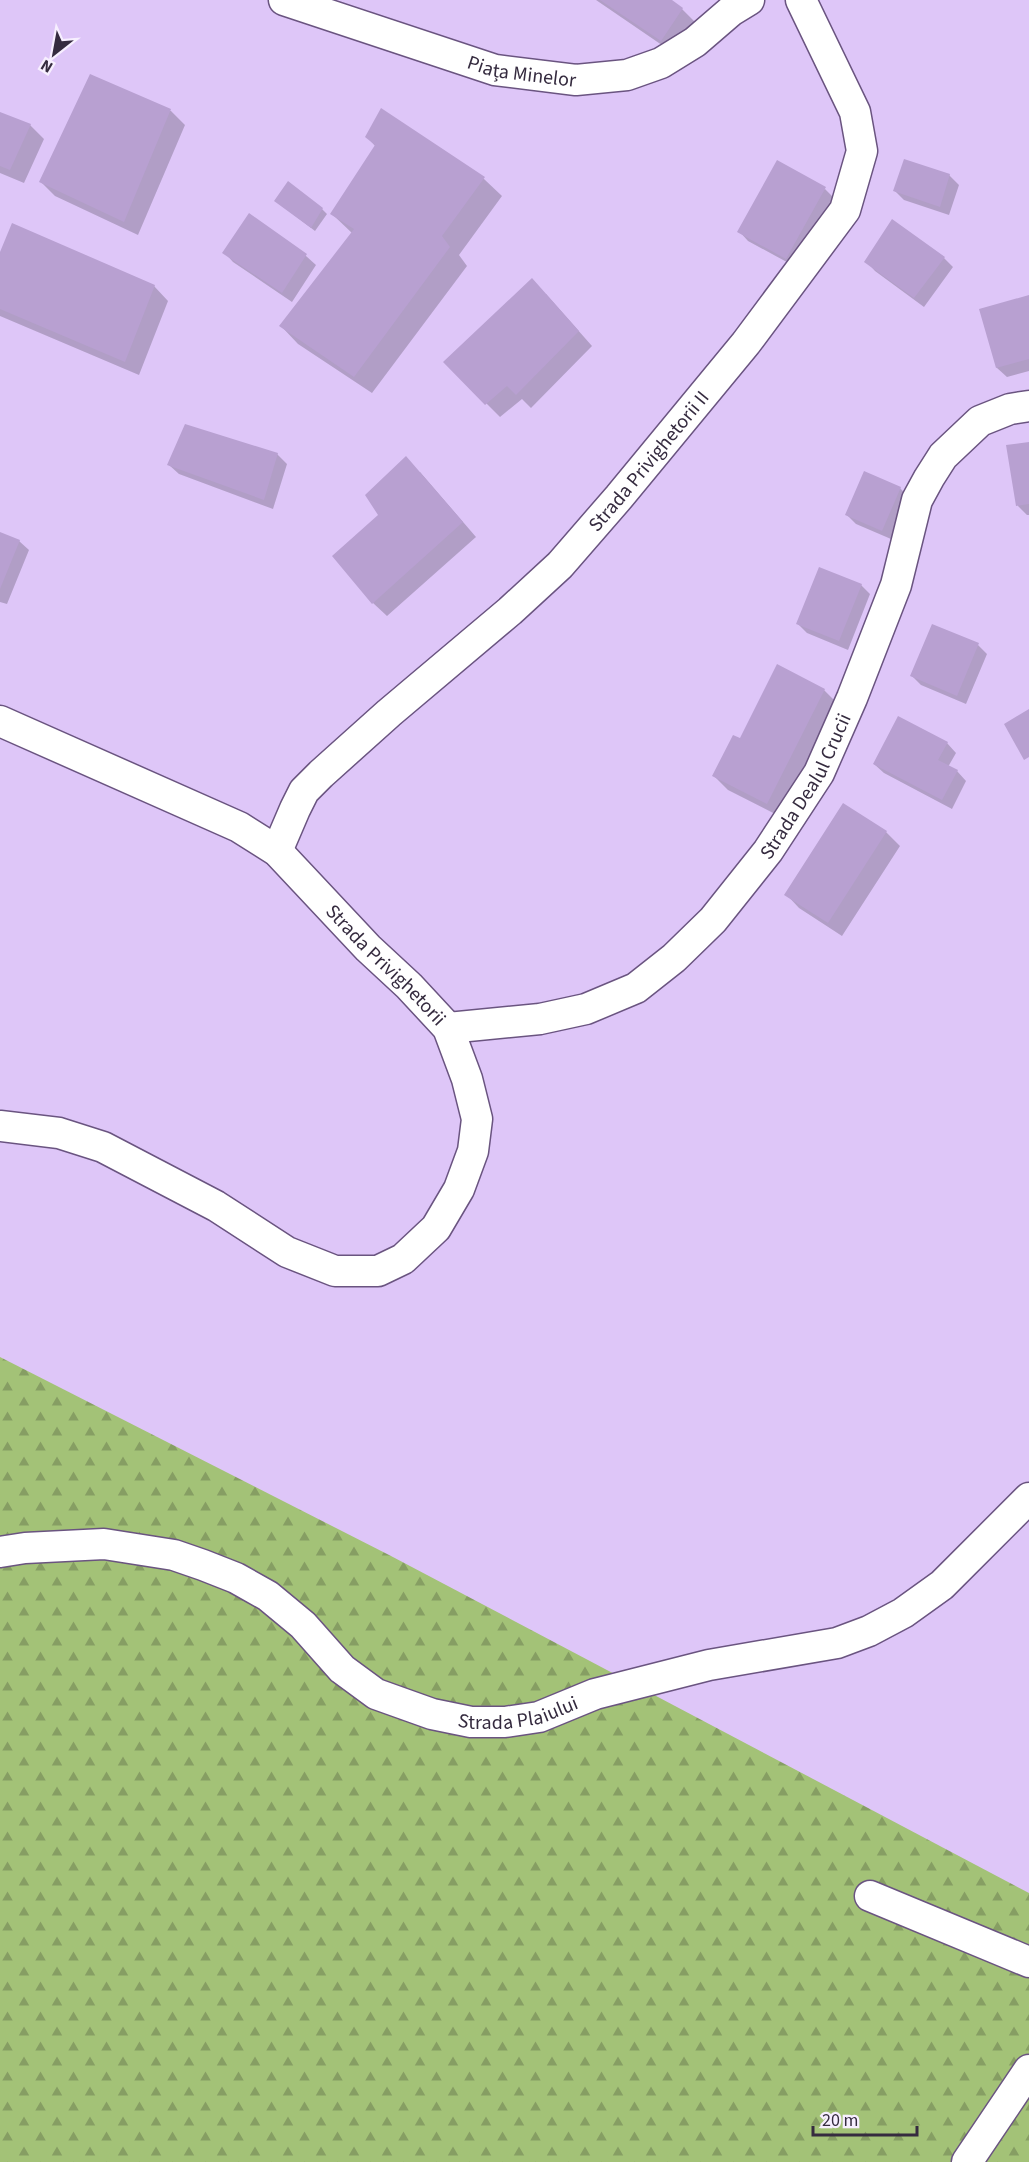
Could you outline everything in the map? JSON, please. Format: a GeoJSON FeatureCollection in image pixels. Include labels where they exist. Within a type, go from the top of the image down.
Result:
{"type":"FeatureCollection","features":[{"type":"Feature","properties":{"kind":"street","name":"Piața Minelor"},"geometry":{"type":"LineString","coordinates":[[284,0],[495,70],[576,80],[627,75],[661,63],[695,42],[731,11],[749,0]]}},
{"type":"Feature","properties":{"kind":"street","name":"Strada Privighetorii II"},"geometry":{"type":"LineString","coordinates":[[277,851],[304,791],[560,565],[746,343],[845,210],[862,151],[855,112],[801,0]]}},
{"type":"Feature","properties":{"kind":"street","name":"Strada Dealul Crucii"},"geometry":{"type":"LineString","coordinates":[[448,1028],[540,1019],[586,1009],[636,988],[674,958],[713,920],[768,851],[819,773],[852,698],[896,585],[917,500],[929,478],[943,456],[980,421],[1010,409],[1029,406]]}},
{"type":"Feature","properties":{"kind":"street","name":"Strada Privighetorii"},"geometry":{"type":"LineString","coordinates":[[0,721],[239,826],[277,851],[368,948],[410,986],[448,1028],[467,1079],[477,1119],[473,1151],[459,1189],[436,1228],[403,1259],[378,1271],[335,1271],[287,1252],[216,1206],[103,1147],[59,1132],[0,1126]]}},
{"type":"Feature","properties":{"kind":"street","name":"Strada Plaiului"},"geometry":{"type":"LineString","coordinates":[[0,1552],[25,1548],[104,1544],[174,1555],[236,1578],[268,1596],[303,1625],[342,1669],[376,1694],[432,1714],[471,1722],[505,1722],[539,1718],[595,1694],[709,1665],[837,1643],[869,1631],[903,1614],[942,1585],[1029,1497]]}},
{"type":"Feature","properties":{"kind":"street"},"geometry":{"type":"LineString","coordinates":[[870,1896],[1029,1962]]}},
{"type":"Feature","properties":{"kind":"street"},"geometry":{"type":"LineString","coordinates":[[967,2162],[1029,2070]]}},
{"type":"Feature","properties":{"kind":"green space"},"geometry":{"type":"Polygon","coordinates":[[[0,1357],[391,1556],[1029,1893],[1029,2162],[0,2162],[0,1357]]]}},
{"type":"Feature","properties":{"kind":"building"},"geometry":{"type":"Polygon","coordinates":[[[600,0],[672,0],[683,8],[661,41],[600,0]]]}},
{"type":"Feature","properties":{"kind":"building"},"geometry":{"type":"Polygon","coordinates":[[[90,74],[171,109],[124,222],[39,182],[90,74]]]}},
{"type":"Feature","properties":{"kind":"building"},"geometry":{"type":"Polygon","coordinates":[[[381,108],[485,177],[442,236],[450,247],[354,377],[279,326],[354,229],[330,214],[375,145],[365,137],[381,108]]]}},
{"type":"Feature","properties":{"kind":"building"},"geometry":{"type":"Polygon","coordinates":[[[0,112],[31,124],[10,170],[0,166],[0,112]]]}},
{"type":"Feature","properties":{"kind":"building"},"geometry":{"type":"Polygon","coordinates":[[[904,159],[950,174],[940,207],[893,191],[904,159]]]}},
{"type":"Feature","properties":{"kind":"building"},"geometry":{"type":"Polygon","coordinates":[[[777,160],[826,187],[786,259],[737,232],[777,160]]]}},
{"type":"Feature","properties":{"kind":"building"},"geometry":{"type":"Polygon","coordinates":[[[288,181],[323,208],[311,228],[274,201],[288,181]]]}},
{"type":"Feature","properties":{"kind":"building"},"geometry":{"type":"Polygon","coordinates":[[[249,213],[307,254],[282,293],[222,253],[249,213]]]}},
{"type":"Feature","properties":{"kind":"building"},"geometry":{"type":"Polygon","coordinates":[[[892,219],[945,257],[914,298],[864,262],[892,219]]]}},
{"type":"Feature","properties":{"kind":"building"},"geometry":{"type":"Polygon","coordinates":[[[12,223],[155,285],[125,362],[0,309],[0,252],[12,223]]]}},
{"type":"Feature","properties":{"kind":"building"},"geometry":{"type":"Polygon","coordinates":[[[532,278],[579,331],[516,395],[507,386],[485,405],[443,362],[532,278]]]}},
{"type":"Feature","properties":{"kind":"building"},"geometry":{"type":"Polygon","coordinates":[[[1029,295],[1029,359],[996,368],[979,309],[1029,295]]]}},
{"type":"Feature","properties":{"kind":"building"},"geometry":{"type":"Polygon","coordinates":[[[185,424],[278,453],[264,500],[167,465],[185,424]]]}},
{"type":"Feature","properties":{"kind":"building"},"geometry":{"type":"Polygon","coordinates":[[[1029,442],[1029,504],[1016,506],[1006,445],[1029,442]]]}},
{"type":"Feature","properties":{"kind":"building"},"geometry":{"type":"Polygon","coordinates":[[[406,456],[463,522],[372,604],[332,556],[378,515],[365,495],[406,456]]]}},
{"type":"Feature","properties":{"kind":"building"},"geometry":{"type":"Polygon","coordinates":[[[864,471],[901,487],[882,531],[845,515],[864,471]]]}},
{"type":"Feature","properties":{"kind":"building"},"geometry":{"type":"Polygon","coordinates":[[[0,532],[20,540],[0,589],[0,532]]]}},
{"type":"Feature","properties":{"kind":"building"},"geometry":{"type":"Polygon","coordinates":[[[819,567],[862,584],[839,641],[796,624],[819,567]]]}},
{"type":"Feature","properties":{"kind":"building"},"geometry":{"type":"Polygon","coordinates":[[[932,624],[979,643],[957,696],[910,676],[932,624]]]}},
{"type":"Feature","properties":{"kind":"building"},"geometry":{"type":"Polygon","coordinates":[[[777,664],[825,689],[767,804],[712,776],[733,735],[740,738],[777,664]]]}},
{"type":"Feature","properties":{"kind":"building"},"geometry":{"type":"Polygon","coordinates":[[[1029,709],[1029,757],[1024,760],[1004,724],[1029,709]]]}},
{"type":"Feature","properties":{"kind":"building"},"geometry":{"type":"Polygon","coordinates":[[[898,716],[948,742],[938,760],[958,770],[942,800],[873,764],[898,716]]]}},
{"type":"Feature","properties":{"kind":"building"},"geometry":{"type":"Polygon","coordinates":[[[843,803],[887,831],[828,923],[784,895],[843,803]]]}}]}
